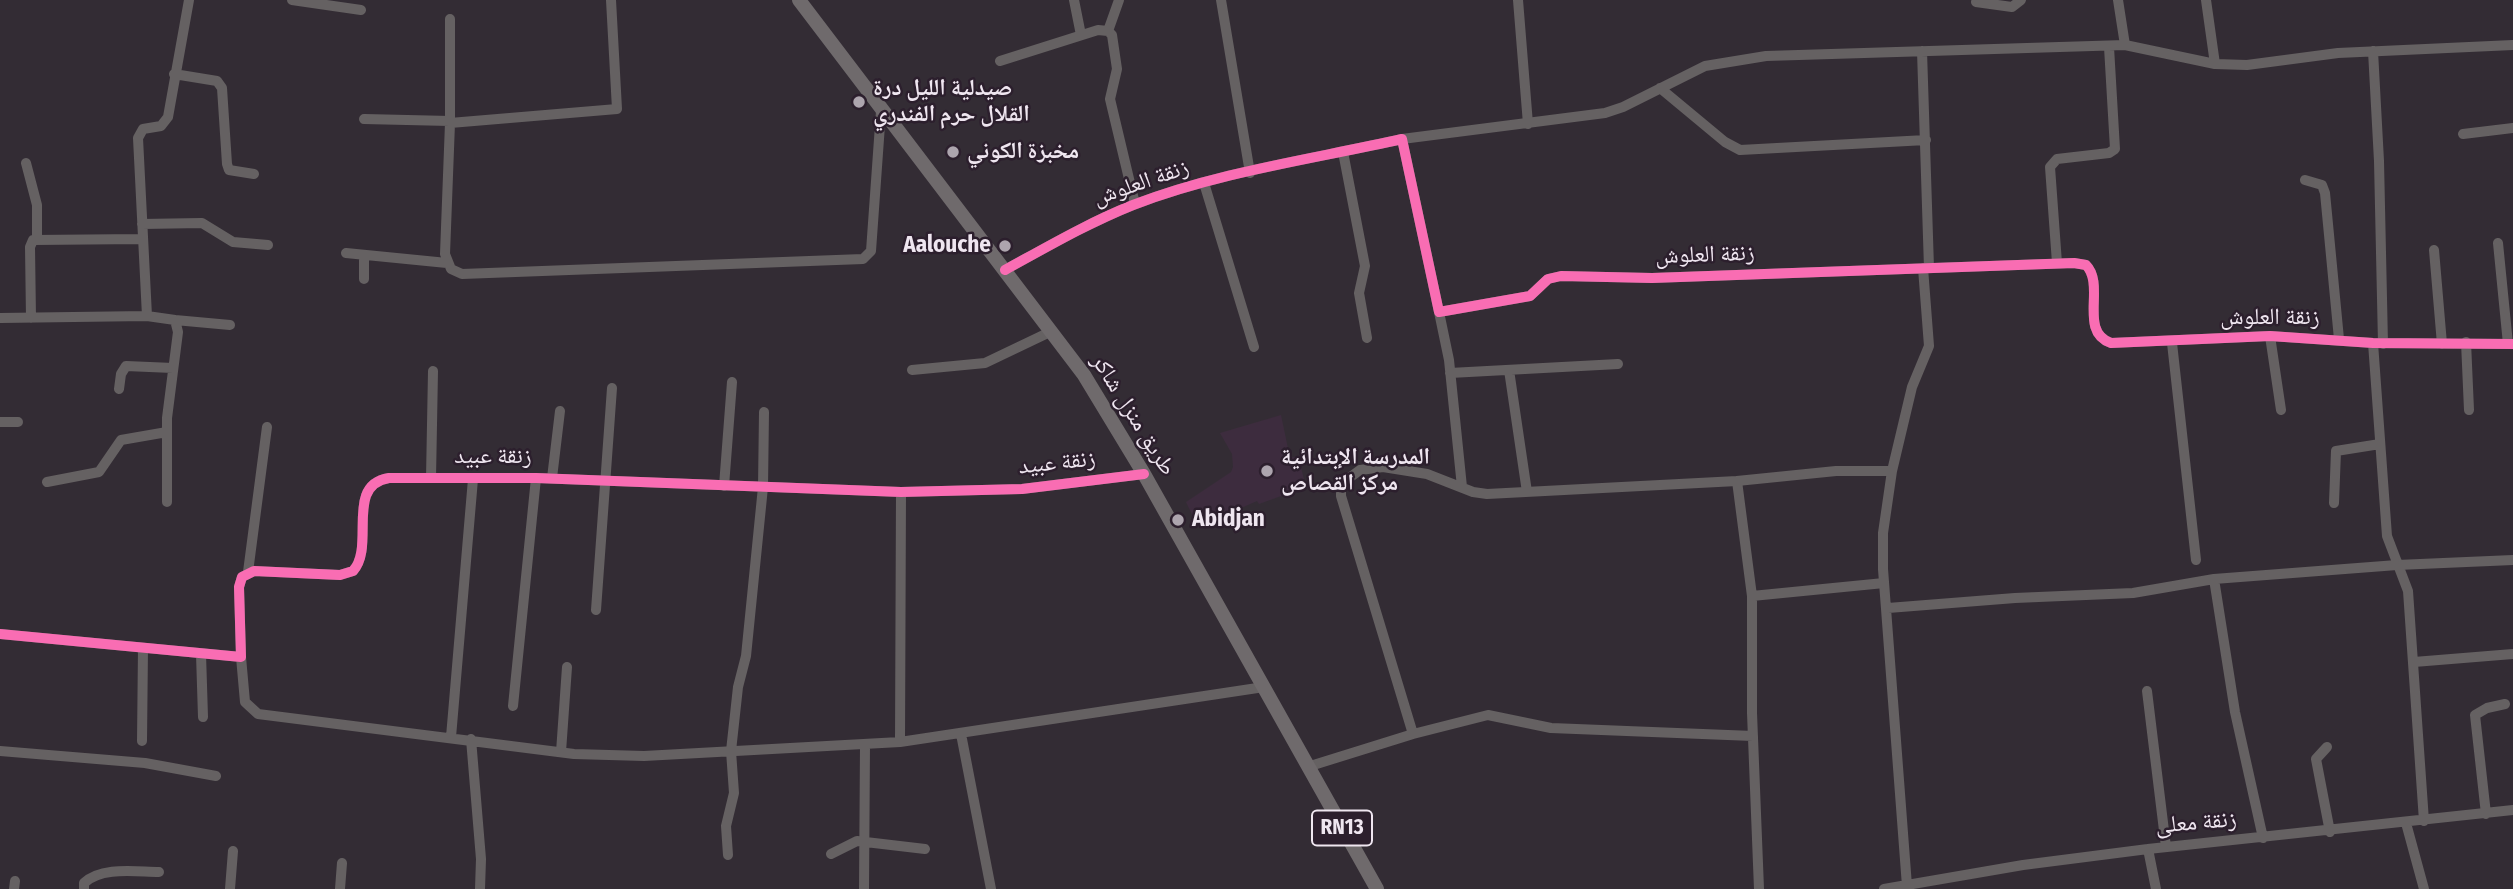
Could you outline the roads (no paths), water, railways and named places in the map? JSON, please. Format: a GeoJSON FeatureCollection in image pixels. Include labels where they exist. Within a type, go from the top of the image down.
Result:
{"type":"FeatureCollection","features":[{"type":"Feature","properties":{"kind":"main road","name":"طريق منزل شاكر"},"geometry":{"type":"LineString","coordinates":[[799,0],[881,111],[1052,331],[1107,411],[1377,889]]}},
{"type":"Feature","properties":{"kind":"street"},"geometry":{"type":"LineString","coordinates":[[147,316],[138,138],[143,130],[161,126],[166,121],[189,0]]}},
{"type":"Feature","properties":{"kind":"street"},"geometry":{"type":"LineString","coordinates":[[292,0],[361,10]]}},
{"type":"Feature","properties":{"kind":"street"},"geometry":{"type":"LineString","coordinates":[[364,119],[450,122],[617,109],[611,0]]}},
{"type":"Feature","properties":{"kind":"street"},"geometry":{"type":"LineString","coordinates":[[1074,0],[1081,35]]}},
{"type":"Feature","properties":{"kind":"street"},"geometry":{"type":"LineString","coordinates":[[1108,31],[1119,0]]}},
{"type":"Feature","properties":{"kind":"street"},"geometry":{"type":"LineString","coordinates":[[1221,0],[1250,173]]}},
{"type":"Feature","properties":{"kind":"street"},"geometry":{"type":"LineString","coordinates":[[1518,0],[1528,124]]}},
{"type":"Feature","properties":{"kind":"street"},"geometry":{"type":"LineString","coordinates":[[1976,2],[2012,6],[2021,0]]}},
{"type":"Feature","properties":{"kind":"street"},"geometry":{"type":"LineString","coordinates":[[2118,0],[2125,45]]}},
{"type":"Feature","properties":{"kind":"street"},"geometry":{"type":"LineString","coordinates":[[2206,0],[2215,64]]}},
{"type":"Feature","properties":{"kind":"street"},"geometry":{"type":"LineString","coordinates":[[450,19],[450,122],[445,246],[447,263],[455,271],[466,275],[863,259],[871,251],[881,111]]}},
{"type":"Feature","properties":{"kind":"street"},"geometry":{"type":"LineString","coordinates":[[1000,61],[1098,30],[1108,31],[1112,35],[1117,69],[1110,99],[1135,204]]}},
{"type":"Feature","properties":{"kind":"street","name":"زنقة العلوش"},"geometry":{"type":"LineString","coordinates":[[1004,270],[1085,226],[1135,204],[1204,183],[1402,139],[1528,124],[1613,110],[1686,74],[1725,61],[1766,56],[2125,45],[2215,64],[2247,65],[2373,51],[2513,45]]}},
{"type":"Feature","properties":{"kind":"street"},"geometry":{"type":"LineString","coordinates":[[2057,263],[2050,167],[2057,159],[2109,153],[2115,149],[2109,47]]}},
{"type":"Feature","properties":{"kind":"street"},"geometry":{"type":"LineString","coordinates":[[1907,886],[1884,583],[1883,533],[1892,471],[1912,387],[1929,346],[1922,51]]}},
{"type":"Feature","properties":{"kind":"street"},"geometry":{"type":"LineString","coordinates":[[2373,51],[2379,160],[2380,444],[2387,536],[2408,591],[2424,821]]}},
{"type":"Feature","properties":{"kind":"street"},"geometry":{"type":"LineString","coordinates":[[174,74],[217,81],[222,88],[229,170],[237,174],[254,174]]}},
{"type":"Feature","properties":{"kind":"street"},"geometry":{"type":"LineString","coordinates":[[1660,88],[1726,142],[1740,150],[1926,140]]}},
{"type":"Feature","properties":{"kind":"street"},"geometry":{"type":"LineString","coordinates":[[2463,134],[2513,128]]}},
{"type":"Feature","properties":{"kind":"street"},"geometry":{"type":"LineString","coordinates":[[1402,139],[1450,373],[1462,487]]}},
{"type":"Feature","properties":{"kind":"street"},"geometry":{"type":"LineString","coordinates":[[1343,152],[1365,266],[1359,293],[1367,338]]}},
{"type":"Feature","properties":{"kind":"street"},"geometry":{"type":"LineString","coordinates":[[26,163],[37,205],[37,238],[30,247],[31,318]]}},
{"type":"Feature","properties":{"kind":"street"},"geometry":{"type":"LineString","coordinates":[[2305,180],[2317,182],[2325,193],[2339,339]]}},
{"type":"Feature","properties":{"kind":"street"},"geometry":{"type":"LineString","coordinates":[[1204,183],[1254,347]]}},
{"type":"Feature","properties":{"kind":"street"},"geometry":{"type":"LineString","coordinates":[[142,224],[202,223],[233,242],[268,245]]}},
{"type":"Feature","properties":{"kind":"street"},"geometry":{"type":"LineString","coordinates":[[37,238],[142,239]]}},
{"type":"Feature","properties":{"kind":"street"},"geometry":{"type":"LineString","coordinates":[[2498,243],[2510,344]]}},
{"type":"Feature","properties":{"kind":"street"},"geometry":{"type":"LineString","coordinates":[[2434,250],[2442,344]]}},
{"type":"Feature","properties":{"kind":"street"},"geometry":{"type":"LineString","coordinates":[[346,253],[447,263]]}},
{"type":"Feature","properties":{"kind":"street"},"geometry":{"type":"LineString","coordinates":[[363,279],[364,255]]}},
{"type":"Feature","properties":{"kind":"street","name":"زنقة العلوش"},"geometry":{"type":"LineString","coordinates":[[1439,312],[1530,296],[1548,279],[1561,276],[1652,278],[2082,263],[2092,272],[2095,328],[2102,341],[2111,343],[2270,336],[2378,343],[2510,344]]}},
{"type":"Feature","properties":{"kind":"street"},"geometry":{"type":"LineString","coordinates":[[0,318],[147,316],[230,325]]}},
{"type":"Feature","properties":{"kind":"street"},"geometry":{"type":"LineString","coordinates":[[167,502],[167,432],[178,332],[175,320]]}},
{"type":"Feature","properties":{"kind":"street"},"geometry":{"type":"LineString","coordinates":[[912,370],[985,363],[1052,331]]}},
{"type":"Feature","properties":{"kind":"street"},"geometry":{"type":"LineString","coordinates":[[2270,336],[2281,410]]}},
{"type":"Feature","properties":{"kind":"street"},"geometry":{"type":"LineString","coordinates":[[2172,342],[2196,559]]}},
{"type":"Feature","properties":{"kind":"street"},"geometry":{"type":"LineString","coordinates":[[2466,342],[2469,410]]}},
{"type":"Feature","properties":{"kind":"street"},"geometry":{"type":"LineString","coordinates":[[1450,373],[1619,364]]}},
{"type":"Feature","properties":{"kind":"street"},"geometry":{"type":"LineString","coordinates":[[119,389],[121,374],[126,366],[173,368]]}},
{"type":"Feature","properties":{"kind":"street"},"geometry":{"type":"LineString","coordinates":[[1509,370],[1527,492]]}},
{"type":"Feature","properties":{"kind":"street"},"geometry":{"type":"LineString","coordinates":[[431,478],[433,371]]}},
{"type":"Feature","properties":{"kind":"street"},"geometry":{"type":"LineString","coordinates":[[724,486],[732,382]]}},
{"type":"Feature","properties":{"kind":"street"},"geometry":{"type":"LineString","coordinates":[[596,610],[612,388]]}},
{"type":"Feature","properties":{"kind":"street"},"geometry":{"type":"LineString","coordinates":[[552,478],[560,411]]}},
{"type":"Feature","properties":{"kind":"street"},"geometry":{"type":"LineString","coordinates":[[728,855],[726,826],[734,793],[731,751],[738,687],[747,656],[763,487],[764,412]]}},
{"type":"Feature","properties":{"kind":"street"},"geometry":{"type":"LineString","coordinates":[[0,422],[18,422]]}},
{"type":"Feature","properties":{"kind":"street"},"geometry":{"type":"LineString","coordinates":[[267,426],[248,572],[242,577],[239,587],[245,702],[258,714],[561,752],[626,757],[865,746],[961,734],[1264,687]]}},
{"type":"Feature","properties":{"kind":"street"},"geometry":{"type":"LineString","coordinates":[[47,482],[99,472],[121,440],[167,432]]}},
{"type":"Feature","properties":{"kind":"street"},"geometry":{"type":"LineString","coordinates":[[2334,503],[2336,450],[2380,444]]}},
{"type":"Feature","properties":{"kind":"street"},"geometry":{"type":"LineString","coordinates":[[1413,734],[1341,496],[1341,484],[1360,470],[1384,467],[1427,474],[1487,494],[1737,481],[1836,471],[1892,471]]}},
{"type":"Feature","properties":{"kind":"street","name":"زنقة عبيد"},"geometry":{"type":"LineString","coordinates":[[248,572],[348,574],[359,561],[366,496],[371,483],[388,478],[552,478],[901,492],[1022,489],[1144,474]]}},
{"type":"Feature","properties":{"kind":"street"},"geometry":{"type":"LineString","coordinates":[[451,737],[473,478]]}},
{"type":"Feature","properties":{"kind":"street"},"geometry":{"type":"LineString","coordinates":[[513,706],[536,478]]}},
{"type":"Feature","properties":{"kind":"street"},"geometry":{"type":"LineString","coordinates":[[1737,481],[1752,596],[1753,736],[1759,889]]}},
{"type":"Feature","properties":{"kind":"street"},"geometry":{"type":"LineString","coordinates":[[900,742],[901,492]]}},
{"type":"Feature","properties":{"kind":"street"},"geometry":{"type":"LineString","coordinates":[[1888,608],[2015,597],[2133,593],[2214,579],[2397,565],[2513,560]]}},
{"type":"Feature","properties":{"kind":"street"},"geometry":{"type":"LineString","coordinates":[[2214,579],[2235,712],[2263,838]]}},
{"type":"Feature","properties":{"kind":"street"},"geometry":{"type":"LineString","coordinates":[[1752,596],[1884,583]]}},
{"type":"Feature","properties":{"kind":"street"},"geometry":{"type":"LineString","coordinates":[[0,634],[242,657]]}},
{"type":"Feature","properties":{"kind":"street"},"geometry":{"type":"LineString","coordinates":[[142,741],[144,648]]}},
{"type":"Feature","properties":{"kind":"street"},"geometry":{"type":"LineString","coordinates":[[201,654],[203,717]]}},
{"type":"Feature","properties":{"kind":"street"},"geometry":{"type":"LineString","coordinates":[[2414,662],[2513,654]]}},
{"type":"Feature","properties":{"kind":"street"},"geometry":{"type":"LineString","coordinates":[[561,752],[566,667]]}},
{"type":"Feature","properties":{"kind":"street"},"geometry":{"type":"LineString","coordinates":[[2147,691],[2166,847]]}},
{"type":"Feature","properties":{"kind":"street"},"geometry":{"type":"LineString","coordinates":[[2486,814],[2475,715],[2487,708],[2505,704]]}},
{"type":"Feature","properties":{"kind":"street"},"geometry":{"type":"LineString","coordinates":[[1307,767],[1413,734],[1491,715],[1551,728],[1753,736]]}},
{"type":"Feature","properties":{"kind":"street"},"geometry":{"type":"LineString","coordinates":[[961,734],[991,889]]}},
{"type":"Feature","properties":{"kind":"street"},"geometry":{"type":"LineString","coordinates":[[471,739],[481,859],[480,889]]}},
{"type":"Feature","properties":{"kind":"street"},"geometry":{"type":"LineString","coordinates":[[864,889],[865,746]]}},
{"type":"Feature","properties":{"kind":"street"},"geometry":{"type":"LineString","coordinates":[[2327,747],[2316,758],[2330,832]]}},
{"type":"Feature","properties":{"kind":"street"},"geometry":{"type":"LineString","coordinates":[[0,751],[145,763],[216,776]]}},
{"type":"Feature","properties":{"kind":"street","name":"زنقة معلى"},"geometry":{"type":"LineString","coordinates":[[1885,889],[2023,865],[2148,849],[2406,824],[2513,810]]}},
{"type":"Feature","properties":{"kind":"street"},"geometry":{"type":"LineString","coordinates":[[2406,824],[2424,889]]}},
{"type":"Feature","properties":{"kind":"street"},"geometry":{"type":"LineString","coordinates":[[831,854],[855,841],[865,840],[925,849]]}},
{"type":"Feature","properties":{"kind":"street"},"geometry":{"type":"LineString","coordinates":[[2148,849],[2156,889]]}},
{"type":"Feature","properties":{"kind":"street"},"geometry":{"type":"LineString","coordinates":[[230,889],[233,851]]}},
{"type":"Feature","properties":{"kind":"street"},"geometry":{"type":"LineString","coordinates":[[340,889],[342,863]]}},
{"type":"Feature","properties":{"kind":"street"},"geometry":{"type":"LineString","coordinates":[[84,889],[84,883],[91,877],[122,872],[159,872]]}},
{"type":"Feature","properties":{"kind":"place","name":"صيدلية الليل درة القلال حرم الفندري"},"geometry":{"type":"Point","coordinates":[859,102]}},
{"type":"Feature","properties":{"kind":"place","name":"مخبزة الكوني"},"geometry":{"type":"Point","coordinates":[953,152]}},
{"type":"Feature","properties":{"kind":"place","name":"Aalouche"},"geometry":{"type":"Point","coordinates":[1005,246]}},
{"type":"Feature","properties":{"kind":"place","name":"المدرسة الإبتدائية مركز القصاص"},"geometry":{"type":"Point","coordinates":[1267,471]}},
{"type":"Feature","properties":{"kind":"place","name":"Abidjan"},"geometry":{"type":"Point","coordinates":[1178,520]}}]}
